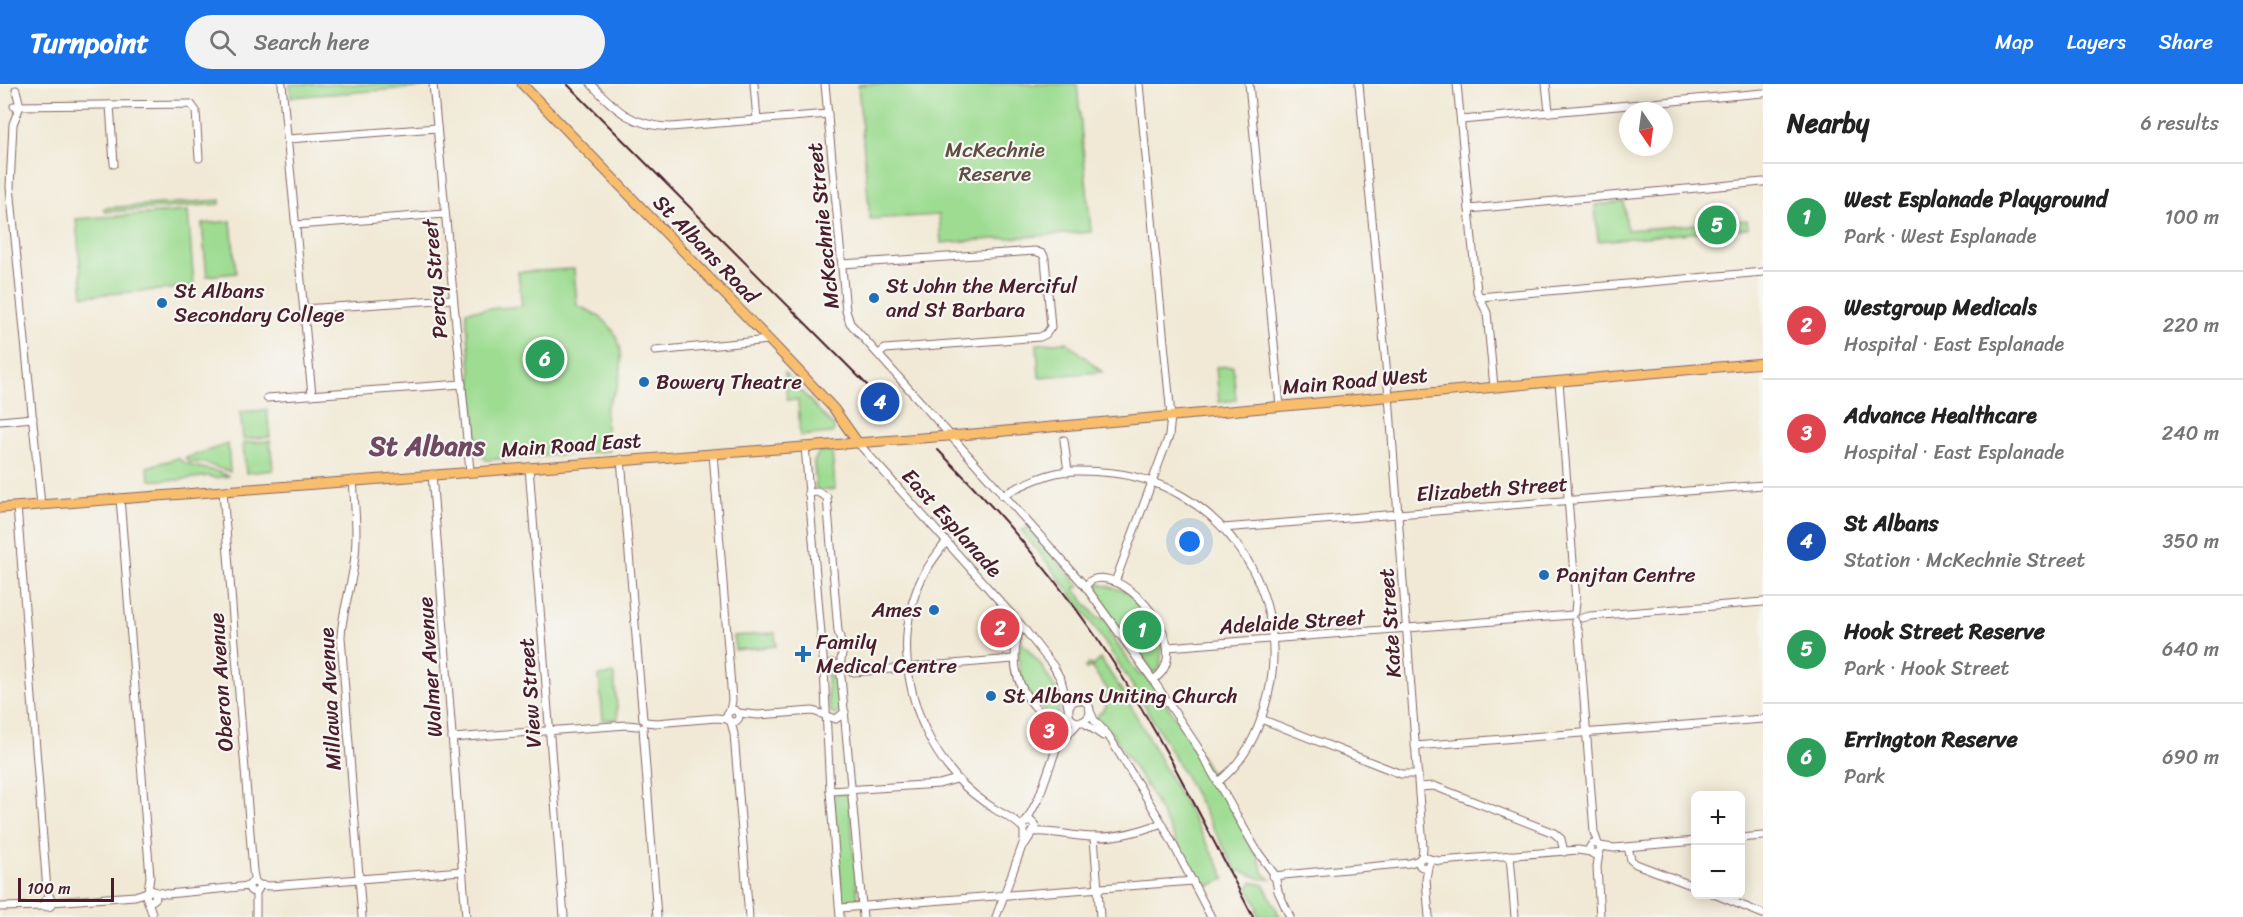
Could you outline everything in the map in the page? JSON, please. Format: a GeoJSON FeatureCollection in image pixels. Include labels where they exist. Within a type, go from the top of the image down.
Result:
{"type":"FeatureCollection","features":[{"type":"Feature","properties":{"kind":"main road","name":"St Albans Road"},"geometry":{"type":"LineString","coordinates":[[522,84],[834,409],[858,443]]}},
{"type":"Feature","properties":{"kind":"main road","name":"Main Road West"},"geometry":{"type":"LineString","coordinates":[[858,443],[1763,363]]}},
{"type":"Feature","properties":{"kind":"main road","name":"Main Road East"},"geometry":{"type":"LineString","coordinates":[[0,507],[858,443]]}},
{"type":"Feature","properties":{"kind":"street"},"geometry":{"type":"LineString","coordinates":[[282,84],[312,394]]}},
{"type":"Feature","properties":{"kind":"street","name":"Percy Street"},"geometry":{"type":"LineString","coordinates":[[433,84],[470,471]]}},
{"type":"Feature","properties":{"kind":"street"},"geometry":{"type":"LineString","coordinates":[[591,84],[624,115],[655,126],[671,127],[828,114]]}},
{"type":"Feature","properties":{"kind":"street"},"geometry":{"type":"LineString","coordinates":[[754,84],[757,120]]}},
{"type":"Feature","properties":{"kind":"street","name":"McKechnie Street"},"geometry":{"type":"LineString","coordinates":[[825,84],[846,311],[850,323],[1085,586],[1153,680],[1218,782],[1273,876]]}},
{"type":"Feature","properties":{"kind":"street"},"geometry":{"type":"LineString","coordinates":[[1115,582],[1153,481],[1168,436],[1171,416],[1139,84]]}},
{"type":"Feature","properties":{"kind":"street"},"geometry":{"type":"LineString","coordinates":[[1249,84],[1280,406]]}},
{"type":"Feature","properties":{"kind":"street","name":"Kate Street"},"geometry":{"type":"LineString","coordinates":[[1359,84],[1389,396],[1429,917]]}},
{"type":"Feature","properties":{"kind":"street"},"geometry":{"type":"LineString","coordinates":[[1457,84],[1479,297],[1487,313],[1494,387]]}},
{"type":"Feature","properties":{"kind":"street"},"geometry":{"type":"LineString","coordinates":[[1546,84],[1549,111]]}},
{"type":"Feature","properties":{"kind":"street"},"geometry":{"type":"LineString","coordinates":[[16,87],[13,97],[17,106],[10,187],[41,505]]}},
{"type":"Feature","properties":{"kind":"street"},"geometry":{"type":"LineString","coordinates":[[1461,120],[1763,93]]}},
{"type":"Feature","properties":{"kind":"street"},"geometry":{"type":"LineString","coordinates":[[110,105],[114,164]]}},
{"type":"Feature","properties":{"kind":"street"},"geometry":{"type":"LineString","coordinates":[[17,106],[193,105],[196,111],[199,158]]}},
{"type":"Feature","properties":{"kind":"street"},"geometry":{"type":"LineString","coordinates":[[288,140],[437,128]]}},
{"type":"Feature","properties":{"kind":"street"},"geometry":{"type":"LineString","coordinates":[[1469,209],[1763,182]]}},
{"type":"Feature","properties":{"kind":"street"},"geometry":{"type":"LineString","coordinates":[[0,188],[10,187]]}},
{"type":"Feature","properties":{"kind":"street"},"geometry":{"type":"LineString","coordinates":[[296,225],[445,214]]}},
{"type":"Feature","properties":{"kind":"street"},"geometry":{"type":"LineString","coordinates":[[842,264],[1035,251],[1043,254],[1051,327],[1046,334],[885,349],[879,354]]}},
{"type":"Feature","properties":{"kind":"street"},"geometry":{"type":"LineString","coordinates":[[1479,297],[1763,272]]}},
{"type":"Feature","properties":{"kind":"street"},"geometry":{"type":"LineString","coordinates":[[304,309],[453,298]]}},
{"type":"Feature","properties":{"kind":"street"},"geometry":{"type":"LineString","coordinates":[[655,351],[769,340]]}},
{"type":"Feature","properties":{"kind":"street"},"geometry":{"type":"LineString","coordinates":[[1559,381],[1579,616],[1600,917]]}},
{"type":"Feature","properties":{"kind":"street"},"geometry":{"type":"LineString","coordinates":[[267,398],[462,384]]}},
{"type":"Feature","properties":{"kind":"street"},"geometry":{"type":"LineString","coordinates":[[0,421],[33,418]]}},
{"type":"Feature","properties":{"kind":"street"},"geometry":{"type":"LineString","coordinates":[[1064,440],[1068,472]]}},
{"type":"Feature","properties":{"kind":"street","name":"East Esplanade"},"geometry":{"type":"LineString","coordinates":[[858,443],[1021,626],[1054,667],[1065,691],[1069,711]]}},
{"type":"Feature","properties":{"kind":"street"},"geometry":{"type":"LineString","coordinates":[[805,446],[826,695],[830,791],[840,917]]}},
{"type":"Feature","properties":{"kind":"street"},"geometry":{"type":"LineString","coordinates":[[712,453],[749,917]]}},
{"type":"Feature","properties":{"kind":"street"},"geometry":{"type":"LineString","coordinates":[[621,459],[657,917]]}},
{"type":"Feature","properties":{"kind":"street","name":"View Street"},"geometry":{"type":"LineString","coordinates":[[529,467],[564,917]]}},
{"type":"Feature","properties":{"kind":"street"},"geometry":{"type":"LineString","coordinates":[[1002,495],[1029,482],[1068,472],[1123,473],[1153,481],[1188,498],[1210,515],[1240,548],[1257,578],[1267,605],[1273,640],[1272,679],[1253,738],[1235,765],[1218,782]]}},
{"type":"Feature","properties":{"kind":"street","name":"Walmer Avenue"},"geometry":{"type":"LineString","coordinates":[[432,474],[461,858],[460,871],[465,879],[466,917]]}},
{"type":"Feature","properties":{"kind":"street","name":"Millawa Avenue"},"geometry":{"type":"LineString","coordinates":[[353,480],[356,542],[354,565],[342,616],[341,637],[362,917]]}},
{"type":"Feature","properties":{"kind":"street","name":"Elizabeth Street"},"geometry":{"type":"LineString","coordinates":[[1223,528],[1763,486]]}},
{"type":"Feature","properties":{"kind":"street","name":"Oberon Avenue"},"geometry":{"type":"LineString","coordinates":[[223,491],[256,917]]}},
{"type":"Feature","properties":{"kind":"street"},"geometry":{"type":"LineString","coordinates":[[808,493],[817,492],[827,497],[838,631],[843,648],[840,666],[863,917]]}},
{"type":"Feature","properties":{"kind":"street"},"geometry":{"type":"LineString","coordinates":[[120,498],[153,915]]}},
{"type":"Feature","properties":{"kind":"street"},"geometry":{"type":"LineString","coordinates":[[17,506],[48,904]]}},
{"type":"Feature","properties":{"kind":"street"},"geometry":{"type":"LineString","coordinates":[[946,542],[923,576],[911,608],[906,639],[908,668],[916,708],[927,736],[957,779],[979,798],[1025,825],[1028,833],[1034,828]]}},
{"type":"Feature","properties":{"kind":"street"},"geometry":{"type":"LineString","coordinates":[[1085,586],[1098,579],[1115,582],[1131,591],[1159,622],[1168,648],[1166,666],[1153,680]]}},
{"type":"Feature","properties":{"kind":"street","name":"Adelaide Street"},"geometry":{"type":"LineString","coordinates":[[1168,648],[1763,602]]}},
{"type":"Feature","properties":{"kind":"street"},"geometry":{"type":"LineString","coordinates":[[1021,626],[1013,659],[1024,692],[1039,711],[1062,731]]}},
{"type":"Feature","properties":{"kind":"street"},"geometry":{"type":"LineString","coordinates":[[824,669],[832,663],[854,672],[1013,659]]}},
{"type":"Feature","properties":{"kind":"street"},"geometry":{"type":"LineString","coordinates":[[843,689],[848,676],[854,672]]}},
{"type":"Feature","properties":{"kind":"street"},"geometry":{"type":"LineString","coordinates":[[1065,691],[1088,705],[1094,720],[1108,735],[1162,823],[1211,917]]}},
{"type":"Feature","properties":{"kind":"street"},"geometry":{"type":"LineString","coordinates":[[813,711],[821,705],[826,695]]}},
{"type":"Feature","properties":{"kind":"street"},"geometry":{"type":"LineString","coordinates":[[1021,848],[1034,828],[1040,797],[1069,711],[1072,704],[1081,701]]}},
{"type":"Feature","properties":{"kind":"street"},"geometry":{"type":"LineString","coordinates":[[452,738],[813,711],[836,719],[845,712]]}},
{"type":"Feature","properties":{"kind":"street"},"geometry":{"type":"LineString","coordinates":[[1069,711],[1071,718],[1110,741]]}},
{"type":"Feature","properties":{"kind":"street"},"geometry":{"type":"LineString","coordinates":[[1057,747],[1070,730],[1088,717],[1090,711]]}},
{"type":"Feature","properties":{"kind":"street"},"geometry":{"type":"LineString","coordinates":[[1261,719],[1401,774],[1418,774]]}},
{"type":"Feature","properties":{"kind":"street"},"geometry":{"type":"LineString","coordinates":[[1415,746],[1763,719]]}},
{"type":"Feature","properties":{"kind":"street"},"geometry":{"type":"LineString","coordinates":[[1051,720],[1066,722]]}},
{"type":"Feature","properties":{"kind":"street"},"geometry":{"type":"LineString","coordinates":[[830,791],[939,784],[957,779]]}},
{"type":"Feature","properties":{"kind":"street"},"geometry":{"type":"LineString","coordinates":[[1419,787],[1434,786],[1554,833],[1561,839],[1564,852]]}},
{"type":"Feature","properties":{"kind":"street"},"geometry":{"type":"LineString","coordinates":[[996,917],[1024,841],[1025,825],[1040,797]]}},
{"type":"Feature","properties":{"kind":"street"},"geometry":{"type":"LineString","coordinates":[[1025,825],[1032,821],[1034,828]]}},
{"type":"Feature","properties":{"kind":"street"},"geometry":{"type":"LineString","coordinates":[[1034,828],[1094,837],[1133,832],[1162,823]]}},
{"type":"Feature","properties":{"kind":"street"},"geometry":{"type":"LineString","coordinates":[[1745,838],[1763,836]]}},
{"type":"Feature","properties":{"kind":"street"},"geometry":{"type":"LineString","coordinates":[[1094,837],[1100,917]]}},
{"type":"Feature","properties":{"kind":"street"},"geometry":{"type":"LineString","coordinates":[[1290,917],[1273,876],[1691,841]]}},
{"type":"Feature","properties":{"kind":"street"},"geometry":{"type":"LineString","coordinates":[[1628,847],[1631,860],[1636,864],[1691,885]]}},
{"type":"Feature","properties":{"kind":"street"},"geometry":{"type":"LineString","coordinates":[[1510,855],[1515,917]]}},
{"type":"Feature","properties":{"kind":"street"},"geometry":{"type":"LineString","coordinates":[[0,907],[460,871]]}},
{"type":"Feature","properties":{"kind":"street"},"geometry":{"type":"LineString","coordinates":[[840,908],[1193,880]]}},
{"type":"Feature","properties":{"kind":"street"},"geometry":{"type":"LineString","coordinates":[[1726,899],[1763,914]]}},
{"type":"Feature","properties":{"kind":"green space"},"geometry":{"type":"Polygon","coordinates":[[[290,84],[423,84],[423,87],[291,97],[290,84]]]}},
{"type":"Feature","properties":{"kind":"green space","name":"McKechnie Reserve"},"geometry":{"type":"Polygon","coordinates":[[[1077,84],[1091,232],[941,243],[939,215],[870,219],[858,85],[1077,84]]]}},
{"type":"Feature","properties":{"kind":"green space"},"geometry":{"type":"Polygon","coordinates":[[[220,200],[220,204],[105,212],[104,208],[220,200]]]}},
{"type":"Feature","properties":{"kind":"green space"},"geometry":{"type":"Polygon","coordinates":[[[1624,202],[1627,230],[1747,220],[1748,228],[1598,241],[1595,205],[1624,202]]]}},
{"type":"Feature","properties":{"kind":"green space"},"geometry":{"type":"Polygon","coordinates":[[[188,211],[194,287],[83,296],[76,219],[188,211]]]}},
{"type":"Feature","properties":{"kind":"green space"},"geometry":{"type":"Polygon","coordinates":[[[231,221],[236,273],[207,276],[202,224],[231,221]]]}},
{"type":"Feature","properties":{"kind":"green space"},"geometry":{"type":"Polygon","coordinates":[[[574,269],[577,306],[602,319],[617,337],[620,348],[620,373],[617,387],[607,406],[606,413],[609,451],[486,460],[478,453],[466,311],[522,306],[518,272],[574,269]]]}},
{"type":"Feature","properties":{"kind":"green space"},"geometry":{"type":"Polygon","coordinates":[[[1067,342],[1102,372],[1039,377],[1037,344],[1067,342]]]}},
{"type":"Feature","properties":{"kind":"green space"},"geometry":{"type":"Polygon","coordinates":[[[1233,366],[1236,400],[1219,402],[1216,367],[1233,366]]]}},
{"type":"Feature","properties":{"kind":"green space"},"geometry":{"type":"Polygon","coordinates":[[[785,373],[834,427],[834,431],[800,436],[798,400],[787,400],[785,373]]]}},
{"type":"Feature","properties":{"kind":"green space"},"geometry":{"type":"Polygon","coordinates":[[[267,410],[270,437],[243,439],[240,412],[267,410]]]}},
{"type":"Feature","properties":{"kind":"green space"},"geometry":{"type":"Polygon","coordinates":[[[270,441],[273,470],[246,473],[243,443],[270,441]]]}},
{"type":"Feature","properties":{"kind":"green space"},"geometry":{"type":"Polygon","coordinates":[[[228,444],[230,472],[204,463],[189,462],[185,458],[228,444]]]}},
{"type":"Feature","properties":{"kind":"green space"},"geometry":{"type":"Polygon","coordinates":[[[820,450],[821,452],[832,451],[835,489],[821,491],[816,489],[814,462],[820,450]]]}},
{"type":"Feature","properties":{"kind":"green space"},"geometry":{"type":"Polygon","coordinates":[[[178,458],[189,465],[228,476],[150,480],[147,467],[178,458]]]}},
{"type":"Feature","properties":{"kind":"green space"},"geometry":{"type":"Polygon","coordinates":[[[1028,527],[1080,587],[1074,588],[1097,618],[1106,619],[1115,632],[1110,631],[1109,633],[1139,675],[1148,676],[1204,761],[1258,857],[1263,872],[1270,879],[1262,879],[1241,871],[1237,872],[1164,739],[1112,653],[1053,570],[1021,531],[1028,527]]]}},
{"type":"Feature","properties":{"kind":"green space"},"geometry":{"type":"Polygon","coordinates":[[[1096,583],[1128,592],[1148,612],[1162,648],[1160,668],[1154,673],[1092,591],[1096,583]]]}},
{"type":"Feature","properties":{"kind":"green space"},"geometry":{"type":"Polygon","coordinates":[[[775,633],[776,646],[735,650],[734,636],[775,633]]]}},
{"type":"Feature","properties":{"kind":"green space"},"geometry":{"type":"Polygon","coordinates":[[[1021,641],[1041,665],[1060,697],[1058,717],[1038,706],[1025,687],[1019,664],[1021,641]]]}},
{"type":"Feature","properties":{"kind":"green space"},"geometry":{"type":"Polygon","coordinates":[[[1101,659],[1125,696],[1225,879],[1201,887],[1147,787],[1111,732],[1097,720],[1097,716],[1106,707],[1105,696],[1109,691],[1091,667],[1086,669],[1085,667],[1089,664],[1093,666],[1101,659]]]}},
{"type":"Feature","properties":{"kind":"green space"},"geometry":{"type":"Polygon","coordinates":[[[832,667],[837,671],[841,710],[835,715],[831,712],[828,701],[827,671],[832,667]]]}},
{"type":"Feature","properties":{"kind":"green space"},"geometry":{"type":"Polygon","coordinates":[[[614,674],[618,719],[603,720],[599,676],[614,674]]]}},
{"type":"Feature","properties":{"kind":"green space"},"geometry":{"type":"Polygon","coordinates":[[[849,793],[858,901],[855,904],[842,902],[833,795],[849,793]]]}},
{"type":"Feature","properties":{"kind":"green space"},"geometry":{"type":"Polygon","coordinates":[[[1252,882],[1264,885],[1280,917],[1259,917],[1256,910],[1258,908],[1248,888],[1252,882]]]}},
{"type":"Feature","properties":{"kind":"railway"},"geometry":{"type":"LineString","coordinates":[[567,84],[870,388]]}},
{"type":"Feature","properties":{"kind":"railway"},"geometry":{"type":"LineString","coordinates":[[938,450],[1022,541],[1097,638],[1160,740],[1253,917]]}},
{"type":"Feature","properties":{"kind":"place","name":"Hook Street Reserve"},"geometry":{"type":"Point","coordinates":[1717,225]}},
{"type":"Feature","properties":{"kind":"place","name":"St John the Merciful and St Barbara"},"geometry":{"type":"Point","coordinates":[874,298]}},
{"type":"Feature","properties":{"kind":"place","name":"St Albans Secondary College"},"geometry":{"type":"Point","coordinates":[162,303]}},
{"type":"Feature","properties":{"kind":"place","name":"Errington Reserve"},"geometry":{"type":"Point","coordinates":[545,359]}},
{"type":"Feature","properties":{"kind":"place","name":"Bowery Theatre"},"geometry":{"type":"Point","coordinates":[644,382]}},
{"type":"Feature","properties":{"kind":"place","name":"St Albans"},"geometry":{"type":"Point","coordinates":[880,402]}},
{"type":"Feature","properties":{"kind":"place","name":"Panjtan Centre"},"geometry":{"type":"Point","coordinates":[1544,575]}},
{"type":"Feature","properties":{"kind":"place","name":"Ames"},"geometry":{"type":"Point","coordinates":[934,610]}},
{"type":"Feature","properties":{"kind":"place","name":"Westgroup Medicals"},"geometry":{"type":"Point","coordinates":[1000,628]}},
{"type":"Feature","properties":{"kind":"place","name":"West Esplanade Playground"},"geometry":{"type":"Point","coordinates":[1142,630]}},
{"type":"Feature","properties":{"kind":"place","name":"Family Medical Centre"},"geometry":{"type":"Point","coordinates":[803,654]}},
{"type":"Feature","properties":{"kind":"place","name":"St Albans Uniting Church"},"geometry":{"type":"Point","coordinates":[991,696]}},
{"type":"Feature","properties":{"kind":"place","name":"Advance Healthcare"},"geometry":{"type":"Point","coordinates":[1049,731]}},
{"type":"Feature","properties":{"kind":"district","name":"St Albans"},"geometry":{"type":"Point","coordinates":[427,446]}}]}
